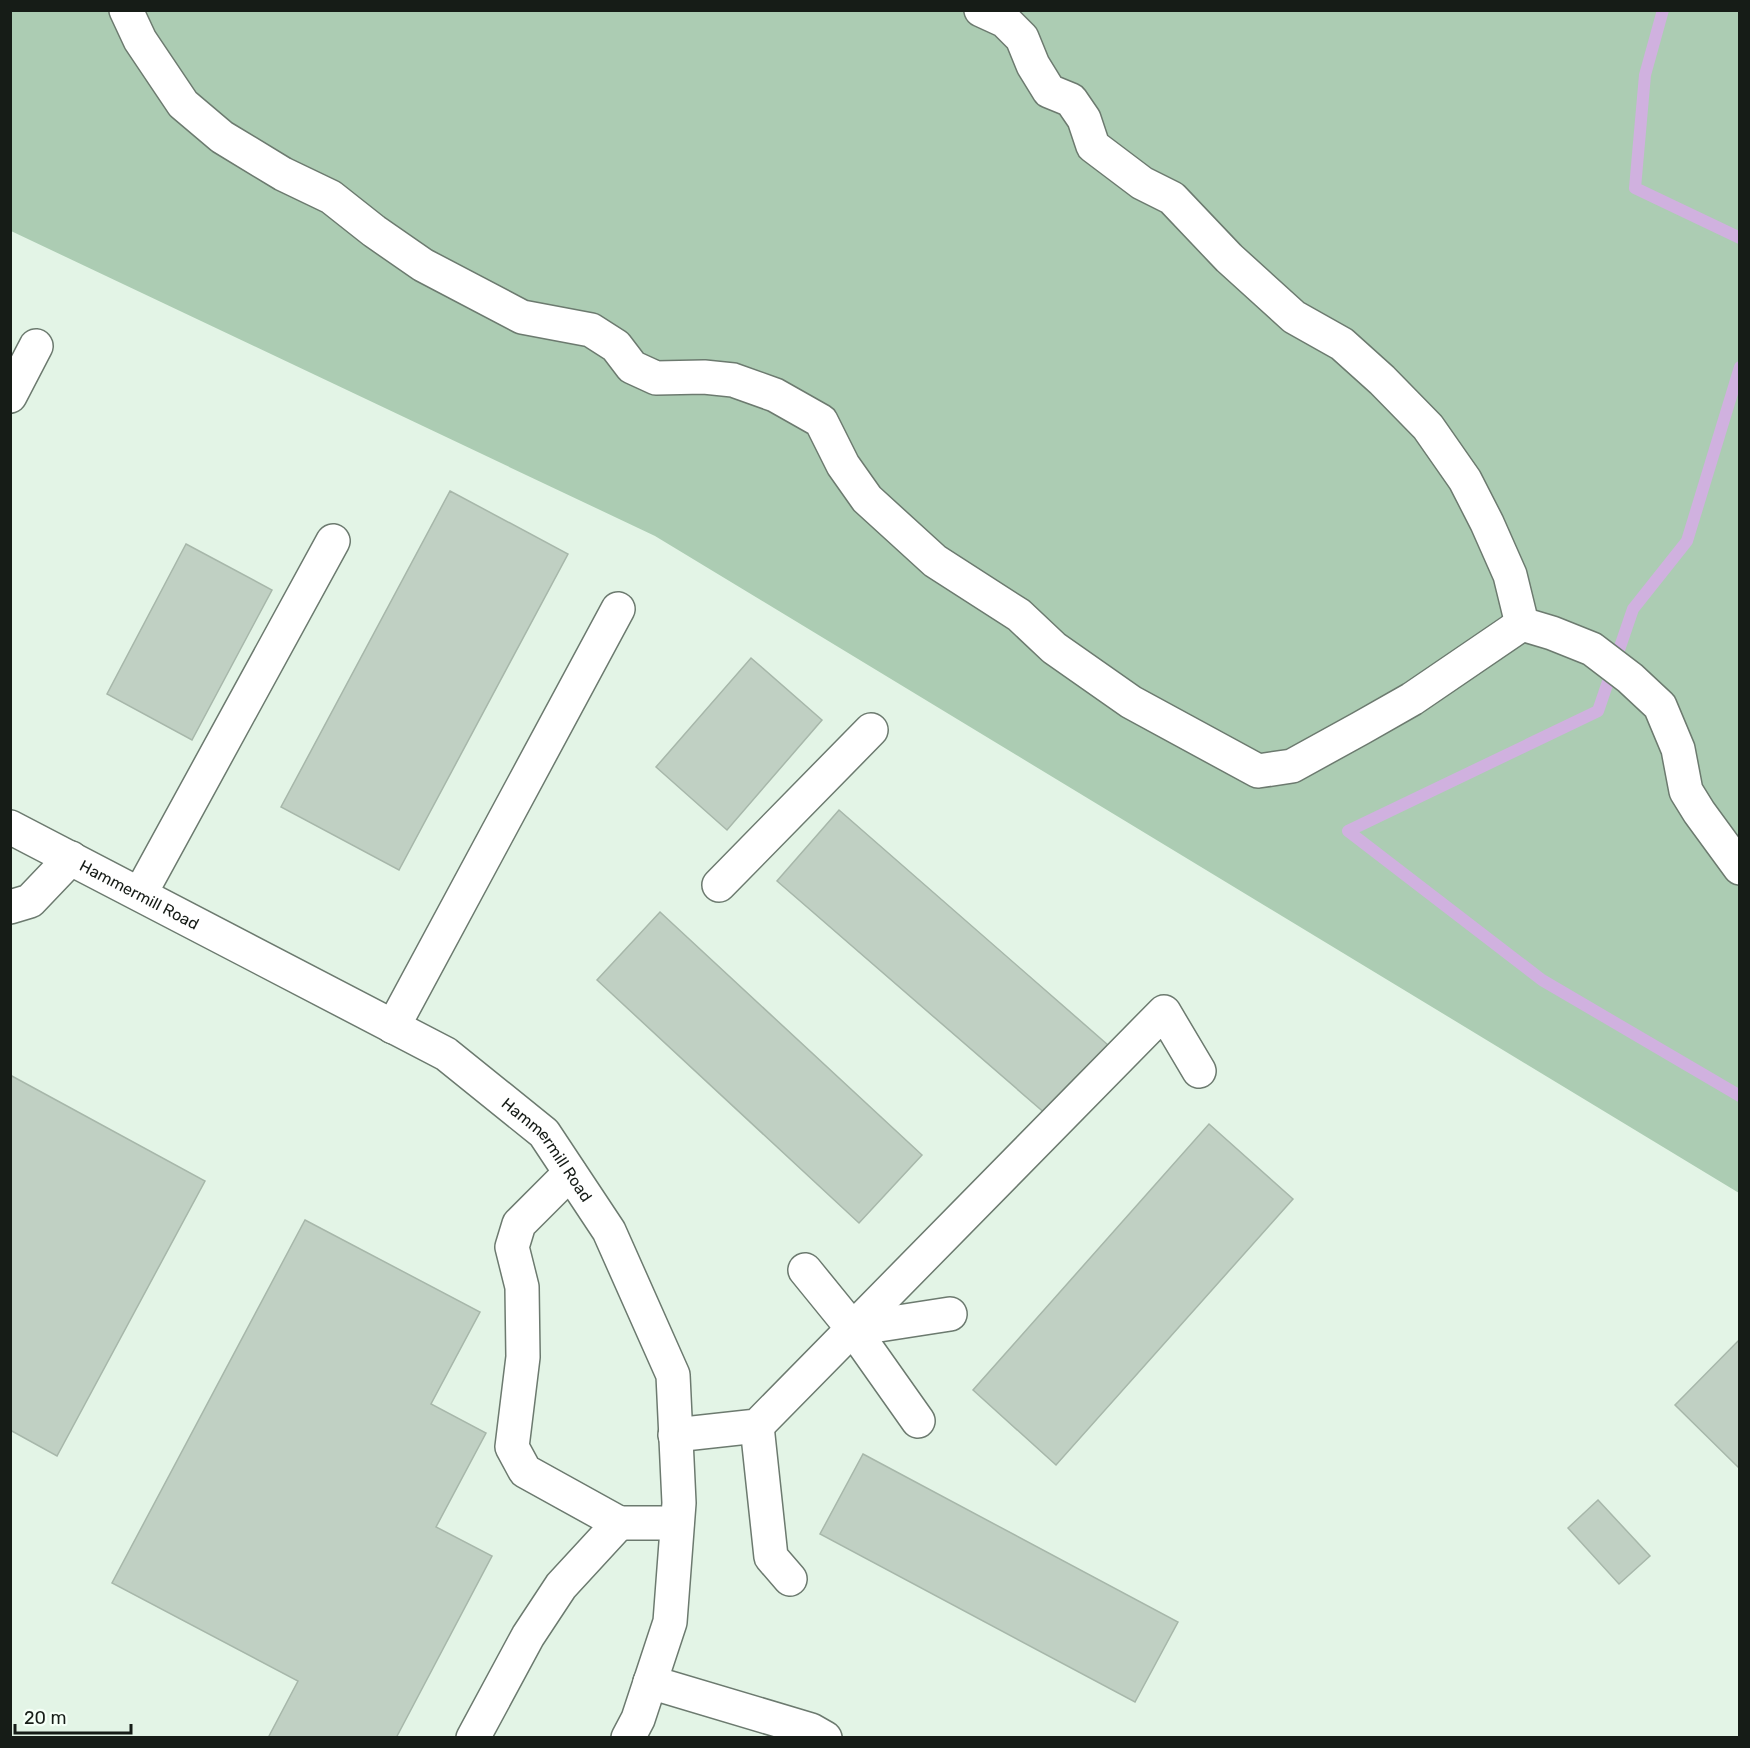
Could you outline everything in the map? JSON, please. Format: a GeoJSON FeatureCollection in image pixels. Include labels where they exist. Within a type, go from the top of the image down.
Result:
{"type":"FeatureCollection","features":[{"type":"Feature","properties":{"kind":"street"},"geometry":{"type":"LineString","coordinates":[[126,10],[140,40],[183,104],[222,137],[283,174],[331,198],[423,266],[522,317],[591,330],[616,346],[632,367],[656,378],[704,377],[733,380],[775,395],[821,421],[843,465],[867,499],[935,561],[1019,615],[1054,648],[1131,702],[1258,771],[1292,766],[1412,699],[1522,624]]}},
{"type":"Feature","properties":{"kind":"street"},"geometry":{"type":"LineString","coordinates":[[981,10],[1005,21],[1022,38],[1033,65],[1049,91],[1071,100],[1084,119],[1093,146],[1113,164],[1142,183],[1172,198],[1229,258],[1294,317],[1341,344],[1382,380],[1428,427],[1465,480],[1487,523],[1510,575],[1522,624]]}},
{"type":"Feature","properties":{"kind":"street"},"geometry":{"type":"LineString","coordinates":[[10,396],[36,346]]}},
{"type":"Feature","properties":{"kind":"street"},"geometry":{"type":"LineString","coordinates":[[140,894],[333,541]]}},
{"type":"Feature","properties":{"kind":"street"},"geometry":{"type":"LineString","coordinates":[[393,1027],[618,609]]}},
{"type":"Feature","properties":{"kind":"street"},"geometry":{"type":"LineString","coordinates":[[1522,624],[1552,633],[1592,650],[1630,678],[1660,706],[1678,749],[1686,791],[1740,868]]}},
{"type":"Feature","properties":{"kind":"street"},"geometry":{"type":"LineString","coordinates":[[719,885],[871,730]]}},
{"type":"Feature","properties":{"kind":"street","name":"Hammermill Road"},"geometry":{"type":"LineString","coordinates":[[10,827],[446,1054],[544,1133],[609,1231],[673,1375],[679,1503],[670,1622],[638,1719],[628,1737]]}},
{"type":"Feature","properties":{"kind":"street"},"geometry":{"type":"LineString","coordinates":[[10,907],[30,901],[71,858]]}},
{"type":"Feature","properties":{"kind":"street"},"geometry":{"type":"LineString","coordinates":[[675,1435],[757,1426],[1164,1012],[1199,1071]]}},
{"type":"Feature","properties":{"kind":"street"},"geometry":{"type":"LineString","coordinates":[[570,1173],[519,1224],[512,1247],[522,1287],[523,1357],[512,1447],[525,1471],[620,1523],[677,1523]]}},
{"type":"Feature","properties":{"kind":"street"},"geometry":{"type":"LineString","coordinates":[[805,1270],[853,1329],[918,1421]]}},
{"type":"Feature","properties":{"kind":"street"},"geometry":{"type":"LineString","coordinates":[[853,1329],[950,1314]]}},
{"type":"Feature","properties":{"kind":"street"},"geometry":{"type":"LineString","coordinates":[[757,1426],[771,1557],[790,1579]]}},
{"type":"Feature","properties":{"kind":"street"},"geometry":{"type":"LineString","coordinates":[[473,1737],[528,1636],[561,1586],[620,1523]]}},
{"type":"Feature","properties":{"kind":"street"},"geometry":{"type":"LineString","coordinates":[[650,1682],[811,1730],[825,1737]]}},
{"type":"Feature","properties":{"kind":"green space"},"geometry":{"type":"Polygon","coordinates":[[[10,11],[1739,11],[1739,1193],[655,536],[11,231],[10,11]]]}},
{"type":"Feature","properties":{"kind":"building"},"geometry":{"type":"Polygon","coordinates":[[[450,491],[568,554],[399,870],[281,807],[450,491]]]}},
{"type":"Feature","properties":{"kind":"building"},"geometry":{"type":"Polygon","coordinates":[[[186,544],[272,590],[192,740],[107,694],[186,544]]]}},
{"type":"Feature","properties":{"kind":"building"},"geometry":{"type":"Polygon","coordinates":[[[751,658],[822,720],[727,830],[656,767],[751,658]]]}},
{"type":"Feature","properties":{"kind":"building"},"geometry":{"type":"Polygon","coordinates":[[[839,810],[1108,1045],[1047,1115],[777,881],[839,810]]]}},
{"type":"Feature","properties":{"kind":"building"},"geometry":{"type":"Polygon","coordinates":[[[660,912],[922,1155],[859,1223],[597,980],[660,912]]]}},
{"type":"Feature","properties":{"kind":"building"},"geometry":{"type":"Polygon","coordinates":[[[10,1075],[205,1181],[57,1456],[10,1430],[10,1075]]]}},
{"type":"Feature","properties":{"kind":"building"},"geometry":{"type":"Polygon","coordinates":[[[1209,1124],[1293,1199],[1056,1465],[973,1390],[1209,1124]]]}},
{"type":"Feature","properties":{"kind":"building"},"geometry":{"type":"Polygon","coordinates":[[[305,1220],[480,1312],[431,1404],[486,1433],[436,1527],[492,1556],[396,1738],[268,1738],[298,1681],[112,1583],[305,1220]]]}},
{"type":"Feature","properties":{"kind":"building"},"geometry":{"type":"Polygon","coordinates":[[[1740,1339],[1740,1469],[1675,1405],[1740,1339]]]}},
{"type":"Feature","properties":{"kind":"building"},"geometry":{"type":"Polygon","coordinates":[[[863,1454],[1178,1622],[1135,1702],[820,1534],[863,1454]]]}},
{"type":"Feature","properties":{"kind":"building"},"geometry":{"type":"Polygon","coordinates":[[[1598,1500],[1650,1556],[1619,1584],[1568,1528],[1598,1500]]]}},
{"type":"Feature","properties":{"kind":"waterway"},"geometry":{"type":"LineString","coordinates":[[1663,10],[1645,75],[1635,188],[1740,238]]}},
{"type":"Feature","properties":{"kind":"waterway"},"geometry":{"type":"LineString","coordinates":[[1740,367],[1687,541],[1633,609],[1598,711],[1348,831],[1542,980],[1740,1096]]}}]}
